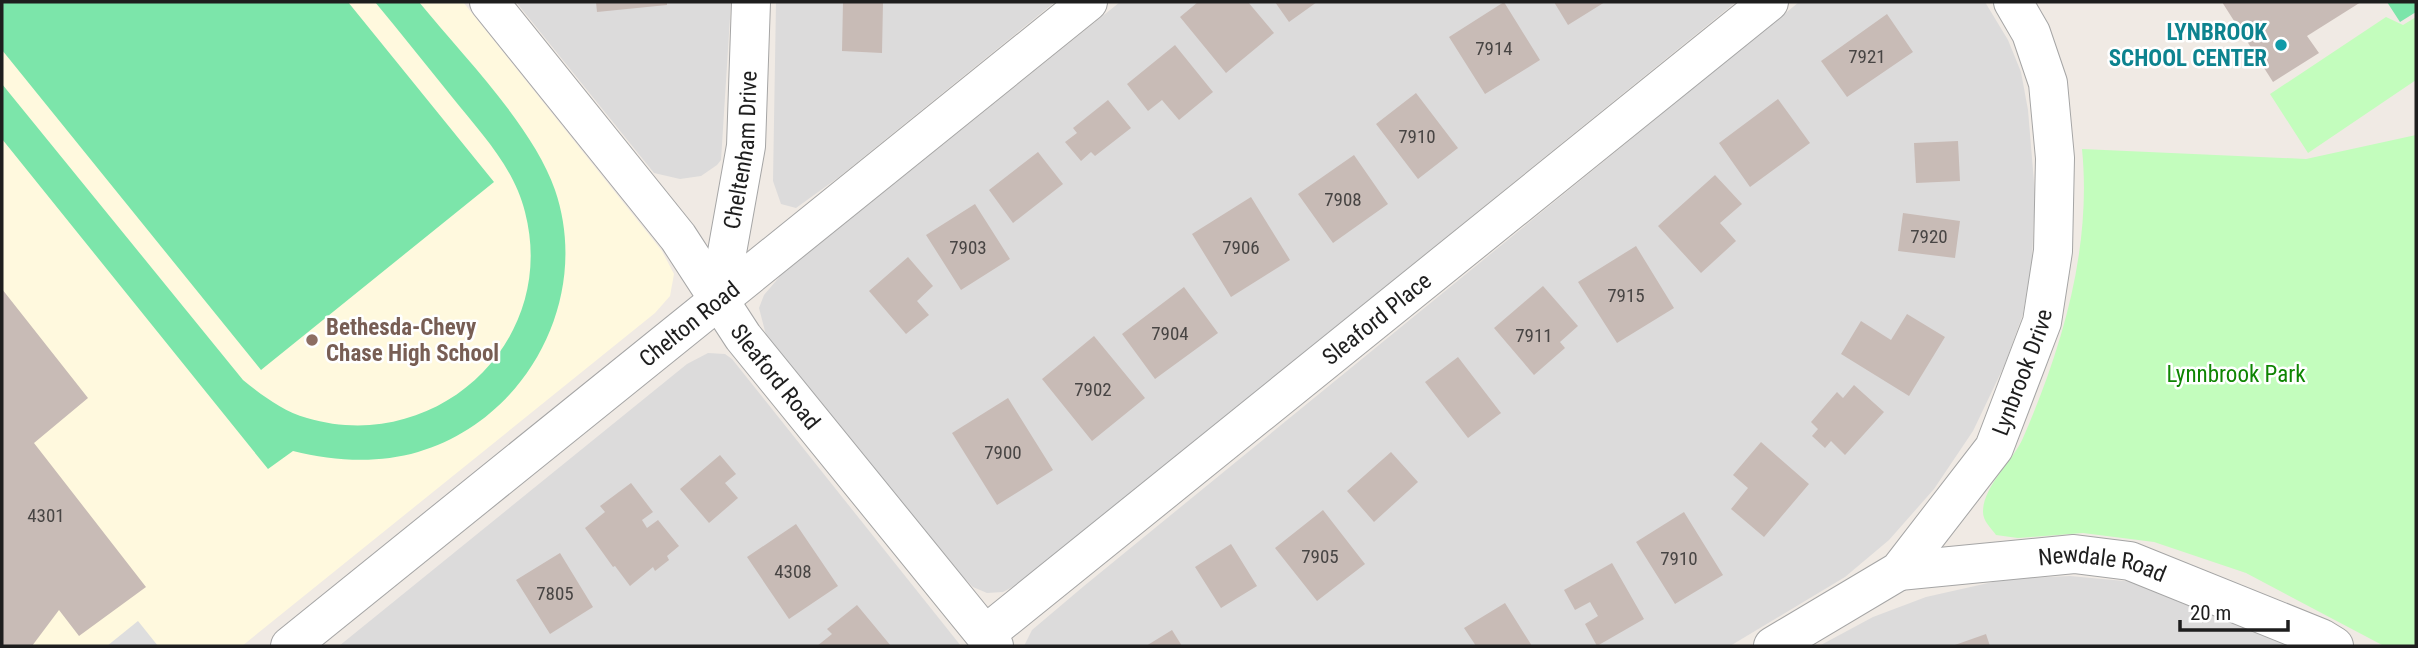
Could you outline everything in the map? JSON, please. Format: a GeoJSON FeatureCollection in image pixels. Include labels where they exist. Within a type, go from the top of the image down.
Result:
{"type":"FeatureCollection","features":[{"type":"Feature","properties":{"kind":"street","name":"Sleaford Road"},"geometry":{"type":"LineString","coordinates":[[489,2],[678,237],[743,337],[990,640]]}},
{"type":"Feature","properties":{"kind":"street","name":"Cheltenham Drive"},"geometry":{"type":"LineString","coordinates":[[719,298],[746,146],[751,2]]}},
{"type":"Feature","properties":{"kind":"street","name":"Chelton Road"},"geometry":{"type":"LineString","coordinates":[[290,646],[1088,2]]}},
{"type":"Feature","properties":{"kind":"street","name":"Sleaford Place"},"geometry":{"type":"LineString","coordinates":[[990,640],[1769,2]]}},
{"type":"Feature","properties":{"kind":"street","name":"Lynbrook Drive"},"geometry":{"type":"LineString","coordinates":[[1773,646],[1899,571],[1994,448],[2042,322],[2053,251],[2055,158],[2048,83],[2031,33],[2013,2]]}},
{"type":"Feature","properties":{"kind":"street","name":"Newdale Road"},"geometry":{"type":"LineString","coordinates":[[1899,571],[2074,554],[2130,561],[2321,638],[2334,646]]}},
{"type":"Feature","properties":{"kind":"shaded area","name":"Bethesda-Chevy Chase High School"},"geometry":{"type":"Polygon","coordinates":[[[2,2],[463,2],[662,251],[674,274],[670,296],[655,313],[242,646],[2,646],[2,2]]]}},
{"type":"Feature","properties":{"kind":"shaded area"},"geometry":{"type":"Polygon","coordinates":[[[516,2],[731,2],[721,160],[701,176],[680,179],[654,173],[516,2]]]}},
{"type":"Feature","properties":{"kind":"shaded area"},"geometry":{"type":"Polygon","coordinates":[[[776,2],[1055,2],[839,177],[796,208],[781,204],[773,181],[776,2]]]}},
{"type":"Feature","properties":{"kind":"shaded area"},"geometry":{"type":"Polygon","coordinates":[[[1120,2],[1736,2],[1018,584],[1003,592],[987,593],[973,587],[963,577],[766,335],[759,308],[764,295],[781,275],[1120,2]]]}},
{"type":"Feature","properties":{"kind":"shaded area"},"geometry":{"type":"Polygon","coordinates":[[[1799,2],[1985,2],[2008,40],[2021,72],[2028,110],[2035,194],[2032,260],[2023,314],[2005,364],[1973,431],[1934,489],[1889,540],[1845,577],[1730,646],[1024,646],[1032,630],[1084,586],[1799,2]]]}},
{"type":"Feature","properties":{"kind":"shaded area"},"geometry":{"type":"Polygon","coordinates":[[[708,353],[725,354],[732,359],[961,646],[339,646],[687,364],[708,353]]]}},
{"type":"Feature","properties":{"kind":"shaded area"},"geometry":{"type":"Polygon","coordinates":[[[2070,576],[2135,582],[2296,646],[1819,646],[1873,617],[1926,597],[2006,579],[2070,576]]]}},
{"type":"Feature","properties":{"kind":"shaded area"},"geometry":{"type":"Polygon","coordinates":[[[138,621],[158,646],[107,646],[138,621]]]}},
{"type":"Feature","properties":{"kind":"green space"},"geometry":{"type":"Polygon","coordinates":[[[2,2],[348,2],[494,182],[261,370],[2,50],[2,2]]]}},
{"type":"Feature","properties":{"kind":"green space"},"geometry":{"type":"Polygon","coordinates":[[[375,2],[419,2],[495,92],[531,141],[555,190],[564,231],[565,272],[557,312],[541,350],[519,384],[491,413],[457,436],[418,452],[371,460],[340,459],[293,451],[268,469],[2,139],[2,84],[243,380],[281,407],[307,418],[355,425],[400,420],[441,404],[477,378],[505,345],[523,305],[531,260],[525,212],[504,165],[485,137],[375,2]]]}},
{"type":"Feature","properties":{"kind":"green space"},"geometry":{"type":"Polygon","coordinates":[[[2387,2],[2416,2],[2416,12],[2400,22],[2387,2]]]}},
{"type":"Feature","properties":{"kind":"green space"},"geometry":{"type":"Polygon","coordinates":[[[2386,17],[2403,25],[2416,17],[2416,80],[2308,153],[2270,94],[2386,17]]]}},
{"type":"Feature","properties":{"kind":"green space","name":"Lynnbrook Park"},"geometry":{"type":"Polygon","coordinates":[[[2416,135],[2416,646],[2384,646],[2246,573],[2154,542],[2083,533],[2018,538],[1996,535],[1984,518],[1984,502],[1993,483],[2023,438],[2050,369],[2071,297],[2082,223],[2082,149],[2306,159],[2416,135]]]}},
{"type":"Feature","properties":{"kind":"building"},"geometry":{"type":"Polygon","coordinates":[[[596,2],[667,2],[667,5],[597,12],[596,2]]]}},
{"type":"Feature","properties":{"kind":"building"},"geometry":{"type":"Polygon","coordinates":[[[843,2],[883,2],[882,53],[842,51],[843,2]]]}},
{"type":"Feature","properties":{"kind":"building"},"geometry":{"type":"Polygon","coordinates":[[[1198,2],[1248,2],[1274,33],[1226,73],[1180,17],[1198,2]]]}},
{"type":"Feature","properties":{"kind":"building"},"geometry":{"type":"Polygon","coordinates":[[[1275,2],[1317,2],[1289,22],[1275,2]]]}},
{"type":"Feature","properties":{"kind":"building"},"geometry":{"type":"Polygon","coordinates":[[[1504,2],[1540,60],[1485,94],[1449,37],[1504,2]]]}},
{"type":"Feature","properties":{"kind":"building"},"geometry":{"type":"Polygon","coordinates":[[[1554,2],[1605,2],[1568,25],[1554,2]]]}},
{"type":"Feature","properties":{"kind":"building","name":"LYNBROOK SCHOOL CENTER"},"geometry":{"type":"Polygon","coordinates":[[[2222,2],[2361,2],[2307,36],[2319,53],[2273,82],[2222,2]]]}},
{"type":"Feature","properties":{"kind":"building"},"geometry":{"type":"Polygon","coordinates":[[[1887,14],[1913,52],[1847,97],[1821,61],[1887,14]]]}},
{"type":"Feature","properties":{"kind":"building"},"geometry":{"type":"Polygon","coordinates":[[[1175,45],[1213,92],[1179,120],[1162,100],[1148,111],[1127,84],[1175,45]]]}},
{"type":"Feature","properties":{"kind":"building"},"geometry":{"type":"Polygon","coordinates":[[[1416,93],[1458,148],[1418,179],[1376,124],[1416,93]]]}},
{"type":"Feature","properties":{"kind":"building"},"geometry":{"type":"Polygon","coordinates":[[[1778,99],[1810,143],[1750,187],[1719,143],[1778,99]]]}},
{"type":"Feature","properties":{"kind":"building"},"geometry":{"type":"Polygon","coordinates":[[[1108,100],[1131,128],[1095,156],[1091,152],[1081,161],[1065,142],[1077,133],[1073,128],[1108,100]]]}},
{"type":"Feature","properties":{"kind":"building"},"geometry":{"type":"Polygon","coordinates":[[[1958,141],[1960,181],[1916,183],[1914,143],[1958,141]]]}},
{"type":"Feature","properties":{"kind":"building"},"geometry":{"type":"Polygon","coordinates":[[[1038,152],[1063,184],[1013,223],[989,190],[1038,152]]]}},
{"type":"Feature","properties":{"kind":"building"},"geometry":{"type":"Polygon","coordinates":[[[1354,155],[1388,204],[1333,243],[1298,194],[1354,155]]]}},
{"type":"Feature","properties":{"kind":"building"},"geometry":{"type":"Polygon","coordinates":[[[1715,175],[1742,204],[1720,223],[1736,241],[1701,273],[1658,226],[1715,175]]]}},
{"type":"Feature","properties":{"kind":"building"},"geometry":{"type":"Polygon","coordinates":[[[1251,197],[1290,260],[1231,297],[1192,234],[1251,197]]]}},
{"type":"Feature","properties":{"kind":"building"},"geometry":{"type":"Polygon","coordinates":[[[975,204],[1010,259],[961,290],[926,235],[975,204]]]}},
{"type":"Feature","properties":{"kind":"building"},"geometry":{"type":"Polygon","coordinates":[[[1903,213],[1960,221],[1955,258],[1898,251],[1903,213]]]}},
{"type":"Feature","properties":{"kind":"building"},"geometry":{"type":"Polygon","coordinates":[[[1636,246],[1674,308],[1617,343],[1578,282],[1636,246]]]}},
{"type":"Feature","properties":{"kind":"building"},"geometry":{"type":"Polygon","coordinates":[[[908,257],[933,286],[917,301],[929,315],[906,334],[869,291],[908,257]]]}},
{"type":"Feature","properties":{"kind":"building"},"geometry":{"type":"Polygon","coordinates":[[[1543,286],[1578,326],[1560,342],[1565,348],[1534,375],[1494,328],[1543,286]]]}},
{"type":"Feature","properties":{"kind":"building"},"geometry":{"type":"Polygon","coordinates":[[[1184,287],[1218,333],[1155,379],[1122,334],[1184,287]]]}},
{"type":"Feature","properties":{"kind":"building"},"geometry":{"type":"Polygon","coordinates":[[[2,289],[88,398],[34,443],[146,587],[79,636],[59,610],[32,646],[2,646],[2,289]]]}},
{"type":"Feature","properties":{"kind":"building"},"geometry":{"type":"Polygon","coordinates":[[[1907,314],[1945,337],[1909,396],[1841,354],[1861,321],[1891,340],[1907,314]]]}},
{"type":"Feature","properties":{"kind":"building"},"geometry":{"type":"Polygon","coordinates":[[[1094,336],[1145,398],[1092,441],[1042,379],[1094,336]]]}},
{"type":"Feature","properties":{"kind":"building"},"geometry":{"type":"Polygon","coordinates":[[[1458,357],[1501,413],[1468,438],[1425,382],[1458,357]]]}},
{"type":"Feature","properties":{"kind":"building"},"geometry":{"type":"Polygon","coordinates":[[[1854,385],[1884,412],[1845,455],[1831,441],[1825,448],[1812,436],[1818,429],[1811,422],[1837,392],[1843,398],[1854,385]]]}},
{"type":"Feature","properties":{"kind":"building"},"geometry":{"type":"Polygon","coordinates":[[[1008,398],[1053,470],[997,505],[952,433],[1008,398]]]}},
{"type":"Feature","properties":{"kind":"building"},"geometry":{"type":"Polygon","coordinates":[[[1761,442],[1809,484],[1764,537],[1731,509],[1748,488],[1733,475],[1761,442]]]}},
{"type":"Feature","properties":{"kind":"building"},"geometry":{"type":"Polygon","coordinates":[[[1391,452],[1418,482],[1374,522],[1347,491],[1391,452]]]}},
{"type":"Feature","properties":{"kind":"building"},"geometry":{"type":"Polygon","coordinates":[[[720,455],[736,474],[725,483],[738,498],[709,523],[680,489],[720,455]]]}},
{"type":"Feature","properties":{"kind":"building"},"geometry":{"type":"Polygon","coordinates":[[[631,483],[653,512],[642,520],[647,528],[658,520],[679,546],[667,556],[669,560],[655,571],[653,567],[630,586],[585,528],[605,512],[600,506],[631,483]]]}},
{"type":"Feature","properties":{"kind":"building"},"geometry":{"type":"Polygon","coordinates":[[[1323,510],[1365,564],[1317,601],[1275,548],[1323,510]]]}},
{"type":"Feature","properties":{"kind":"building"},"geometry":{"type":"Polygon","coordinates":[[[1684,512],[1723,575],[1675,604],[1636,542],[1684,512]]]}},
{"type":"Feature","properties":{"kind":"building"},"geometry":{"type":"Polygon","coordinates":[[[796,524],[838,586],[789,619],[747,557],[796,524]]]}},
{"type":"Feature","properties":{"kind":"building"},"geometry":{"type":"Polygon","coordinates":[[[1231,544],[1257,586],[1221,608],[1195,567],[1231,544]]]}},
{"type":"Feature","properties":{"kind":"building"},"geometry":{"type":"Polygon","coordinates":[[[560,553],[593,607],[550,634],[516,580],[560,553]]]}},
{"type":"Feature","properties":{"kind":"building"},"geometry":{"type":"Polygon","coordinates":[[[1612,563],[1644,619],[1597,646],[1585,624],[1598,616],[1590,602],[1575,610],[1564,590],[1612,563]]]}},
{"type":"Feature","properties":{"kind":"building"},"geometry":{"type":"Polygon","coordinates":[[[1505,603],[1532,646],[1476,646],[1464,628],[1505,603]]]}},
{"type":"Feature","properties":{"kind":"building"},"geometry":{"type":"Polygon","coordinates":[[[857,605],[891,646],[817,646],[832,634],[827,629],[857,605]]]}},
{"type":"Feature","properties":{"kind":"building"},"geometry":{"type":"Polygon","coordinates":[[[1172,630],[1182,646],[1146,646],[1172,630]]]}},
{"type":"Feature","properties":{"kind":"building"},"geometry":{"type":"Polygon","coordinates":[[[1986,634],[1990,646],[1952,646],[1986,634]]]}},
{"type":"Feature","properties":{"kind":"place","name":"LYNBROOK SCHOOL CENTER"},"geometry":{"type":"Point","coordinates":[2281,45]}},
{"type":"Feature","properties":{"kind":"place","name":"Bethesda-Chevy Chase High School"},"geometry":{"type":"Point","coordinates":[312,340]}}]}
